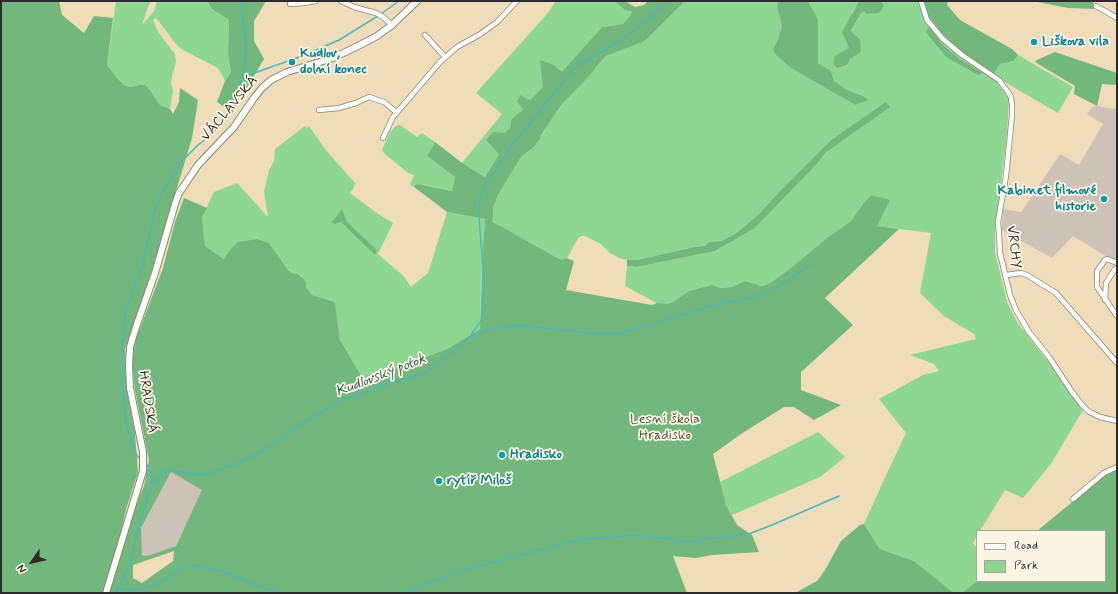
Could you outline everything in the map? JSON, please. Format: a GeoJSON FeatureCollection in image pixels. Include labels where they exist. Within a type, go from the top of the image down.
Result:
{"type":"FeatureCollection","features":[{"type":"Feature","properties":{"kind":"street"},"geometry":{"type":"LineString","coordinates":[[290,4],[316,1]]}},
{"type":"Feature","properties":{"kind":"street"},"geometry":{"type":"LineString","coordinates":[[341,1],[383,16],[392,25]]}},
{"type":"Feature","properties":{"kind":"street","name":"VÁCLAVSKÁ"},"geometry":{"type":"LineString","coordinates":[[179,193],[198,165],[234,128],[254,98],[271,80],[287,72],[320,63],[340,55],[368,41],[392,25],[417,1]]}},
{"type":"Feature","properties":{"kind":"street"},"geometry":{"type":"LineString","coordinates":[[383,138],[396,112],[446,57],[457,47],[479,35],[497,22],[518,1]]}},
{"type":"Feature","properties":{"kind":"street","name":"VRCHY"},"geometry":{"type":"LineString","coordinates":[[921,1],[927,20],[943,39],[962,55],[999,80],[1011,97],[1012,115],[1007,169],[998,222],[1000,253],[1016,310],[1023,323],[1049,357],[1082,405],[1088,411],[1100,417],[1117,421]]}},
{"type":"Feature","properties":{"kind":"street"},"geometry":{"type":"LineString","coordinates":[[1096,6],[1117,18]]}},
{"type":"Feature","properties":{"kind":"street"},"geometry":{"type":"LineString","coordinates":[[425,36],[446,57]]}},
{"type":"Feature","properties":{"kind":"street"},"geometry":{"type":"LineString","coordinates":[[319,110],[339,108],[369,98],[384,102],[396,112]]}},
{"type":"Feature","properties":{"kind":"street","name":"HRADSKÁ"},"geometry":{"type":"LineString","coordinates":[[106,593],[143,471],[143,452],[130,388],[130,347],[155,273],[179,193]]}},
{"type":"Feature","properties":{"kind":"street"},"geometry":{"type":"LineString","coordinates":[[1117,263],[1107,259],[1097,271],[1097,287],[1117,316]]}},
{"type":"Feature","properties":{"kind":"street"},"geometry":{"type":"LineString","coordinates":[[1105,300],[1106,283],[1117,268]]}},
{"type":"Feature","properties":{"kind":"street"},"geometry":{"type":"LineString","coordinates":[[1006,275],[1021,273],[1028,274],[1056,292],[1117,363]]}},
{"type":"Feature","properties":{"kind":"street"},"geometry":{"type":"LineString","coordinates":[[1072,499],[1104,473],[1117,466]]}},
{"type":"Feature","properties":{"kind":"shaded area"},"geometry":{"type":"Polygon","coordinates":[[[1097,106],[1113,109],[1117,107],[1117,263],[1073,236],[1052,258],[1002,230],[1003,209],[1020,212],[1022,211],[1060,154],[1079,165],[1103,124],[1087,114],[1092,107],[1097,106]]]}},
{"type":"Feature","properties":{"kind":"shaded area"},"geometry":{"type":"Polygon","coordinates":[[[171,472],[203,490],[176,546],[147,556],[142,554],[141,528],[171,472]]]}},
{"type":"Feature","properties":{"kind":"green space"},"geometry":{"type":"Polygon","coordinates":[[[1,1],[59,1],[62,15],[84,33],[94,16],[113,18],[107,65],[124,85],[130,87],[145,85],[160,105],[170,109],[173,114],[179,102],[180,88],[198,100],[192,138],[153,267],[125,349],[127,391],[135,434],[138,472],[126,509],[116,554],[104,593],[1,593],[1,1]]]}},
{"type":"Feature","properties":{"kind":"green space"},"geometry":{"type":"Polygon","coordinates":[[[116,1],[151,1],[142,25],[154,11],[157,1],[207,1],[212,9],[229,20],[228,54],[231,72],[225,81],[218,68],[181,49],[155,18],[153,20],[158,32],[175,54],[176,62],[171,83],[173,91],[170,109],[160,105],[145,86],[139,85],[130,87],[124,85],[107,65],[116,1]]]}},
{"type":"Feature","properties":{"kind":"green space"},"geometry":{"type":"Polygon","coordinates":[[[207,1],[266,1],[254,21],[254,41],[264,59],[232,113],[217,102],[225,81],[231,72],[228,54],[229,20],[212,9],[207,1]]]}},
{"type":"Feature","properties":{"kind":"green space"},"geometry":{"type":"Polygon","coordinates":[[[556,1],[614,1],[625,10],[632,12],[623,24],[602,27],[562,73],[554,65],[544,87],[511,120],[510,128],[504,133],[499,154],[485,177],[462,163],[502,114],[476,93],[547,14],[556,1]]]}},
{"type":"Feature","properties":{"kind":"green space","name":"Lesní škola Hradisko"},"geometry":{"type":"Polygon","coordinates":[[[614,1],[625,1],[635,7],[644,5],[648,1],[685,1],[643,42],[606,56],[562,104],[534,147],[521,157],[498,195],[493,208],[492,222],[561,260],[567,258],[574,261],[566,290],[652,305],[657,303],[666,304],[673,302],[689,291],[711,285],[721,288],[732,287],[745,281],[760,286],[766,285],[792,267],[828,237],[851,221],[871,195],[890,200],[877,226],[899,229],[825,298],[853,325],[801,372],[801,390],[841,405],[814,420],[794,407],[784,407],[741,434],[713,454],[726,505],[737,525],[752,535],[759,552],[712,555],[696,558],[673,556],[687,593],[108,593],[134,510],[144,486],[149,460],[135,390],[132,361],[136,339],[163,268],[175,222],[184,198],[207,208],[202,217],[205,246],[224,259],[229,251],[238,242],[257,239],[269,243],[288,270],[292,273],[298,274],[304,279],[306,282],[306,287],[312,295],[335,302],[340,340],[364,380],[447,349],[480,329],[485,219],[447,212],[414,187],[416,184],[452,191],[455,177],[427,156],[435,142],[462,163],[485,177],[499,154],[486,140],[493,132],[504,133],[510,128],[511,120],[523,109],[517,102],[520,95],[530,100],[543,87],[540,60],[554,65],[562,72],[602,27],[623,24],[632,12],[625,10],[614,1]],[[171,472],[141,528],[142,555],[147,556],[176,546],[202,490],[171,472]],[[174,551],[133,565],[133,578],[142,583],[173,561],[174,551]]]}},
{"type":"Feature","properties":{"kind":"green space"},"geometry":{"type":"Polygon","coordinates":[[[685,1],[778,1],[777,8],[782,26],[773,49],[791,68],[855,105],[867,101],[863,96],[845,89],[834,81],[831,71],[818,63],[818,19],[808,1],[859,1],[852,12],[849,48],[837,68],[847,65],[850,59],[857,55],[856,36],[851,32],[861,13],[864,11],[866,14],[875,13],[884,6],[881,1],[917,1],[942,33],[994,72],[1000,64],[1014,61],[1018,55],[1073,87],[1058,113],[1003,81],[998,84],[1009,99],[1007,134],[995,232],[995,252],[1007,302],[1017,322],[1050,364],[1083,410],[1051,464],[1023,498],[1005,490],[981,530],[976,530],[976,538],[973,543],[976,547],[976,582],[962,593],[954,593],[914,561],[880,549],[864,524],[906,433],[879,399],[923,375],[939,371],[934,364],[910,355],[976,339],[974,334],[944,316],[920,293],[931,233],[877,226],[871,195],[851,221],[828,237],[792,267],[766,285],[760,286],[745,281],[732,287],[721,288],[710,285],[689,291],[673,302],[666,304],[658,304],[625,286],[627,266],[637,267],[715,251],[755,228],[816,165],[827,151],[889,107],[886,103],[831,140],[758,215],[735,234],[721,241],[709,242],[704,246],[637,260],[627,260],[619,258],[610,253],[601,244],[582,236],[578,238],[568,257],[561,260],[492,222],[493,208],[498,195],[521,157],[534,147],[562,104],[606,56],[643,42],[685,1]],[[929,28],[946,57],[983,73],[960,59],[944,46],[929,28]]]}},
{"type":"Feature","properties":{"kind":"green space"},"geometry":{"type":"Polygon","coordinates":[[[778,1],[808,1],[818,19],[818,63],[831,71],[834,81],[845,89],[863,96],[867,99],[867,101],[855,105],[791,68],[775,54],[773,49],[782,26],[777,8],[778,1]]]}},
{"type":"Feature","properties":{"kind":"green space"},"geometry":{"type":"Polygon","coordinates":[[[859,1],[881,1],[884,6],[879,13],[866,14],[864,11],[861,13],[851,31],[860,40],[861,51],[850,59],[847,65],[837,68],[833,63],[835,56],[849,48],[842,32],[859,1]]]}},
{"type":"Feature","properties":{"kind":"green space"},"geometry":{"type":"Polygon","coordinates":[[[917,1],[948,1],[947,5],[960,20],[1012,49],[1018,55],[1014,61],[1000,64],[994,73],[958,49],[942,33],[917,1]]]}},
{"type":"Feature","properties":{"kind":"green space"},"geometry":{"type":"Polygon","coordinates":[[[1032,1],[1093,1],[1094,9],[1068,8],[1032,1]]]}},
{"type":"Feature","properties":{"kind":"green space"},"geometry":{"type":"Polygon","coordinates":[[[929,27],[944,46],[960,59],[983,73],[978,75],[946,57],[926,32],[929,27]]]}},
{"type":"Feature","properties":{"kind":"green space"},"geometry":{"type":"Polygon","coordinates":[[[1055,52],[1117,73],[1117,83],[1115,85],[1102,84],[1097,106],[1074,94],[1075,86],[1035,62],[1055,52]]]}},
{"type":"Feature","properties":{"kind":"green space"},"geometry":{"type":"Polygon","coordinates":[[[886,102],[890,107],[828,151],[829,152],[827,151],[816,165],[755,228],[715,251],[637,267],[627,266],[627,260],[637,260],[704,246],[709,242],[721,241],[735,234],[758,215],[831,140],[886,102]]]}},
{"type":"Feature","properties":{"kind":"green space"},"geometry":{"type":"Polygon","coordinates":[[[400,125],[417,137],[422,133],[435,142],[427,156],[455,177],[452,191],[416,184],[414,187],[410,185],[414,175],[408,173],[385,154],[382,150],[390,132],[396,126],[400,125]]]}},
{"type":"Feature","properties":{"kind":"green space"},"geometry":{"type":"Polygon","coordinates":[[[305,126],[307,128],[309,126],[325,149],[355,183],[350,193],[378,214],[393,223],[378,254],[405,278],[411,287],[428,273],[447,212],[485,219],[480,329],[447,349],[364,380],[340,340],[335,302],[312,295],[306,287],[306,282],[299,274],[292,273],[288,270],[269,243],[257,239],[229,251],[224,259],[205,246],[202,217],[214,192],[237,183],[268,217],[264,192],[269,170],[274,161],[275,149],[305,126]]]}},
{"type":"Feature","properties":{"kind":"green space"},"geometry":{"type":"Polygon","coordinates":[[[342,209],[347,222],[377,250],[375,255],[341,222],[334,224],[332,222],[342,209]]]}},
{"type":"Feature","properties":{"kind":"green space"},"geometry":{"type":"Polygon","coordinates":[[[818,432],[845,457],[820,477],[732,515],[726,505],[720,482],[818,432]]]}},
{"type":"Feature","properties":{"kind":"green space"},"geometry":{"type":"Polygon","coordinates":[[[1117,469],[1117,593],[962,593],[976,582],[1106,582],[1106,530],[1038,530],[1105,475],[1117,469]]]}},
{"type":"Feature","properties":{"kind":"green space"},"geometry":{"type":"Polygon","coordinates":[[[864,524],[880,549],[914,561],[954,593],[795,593],[817,581],[825,570],[841,541],[860,525],[864,524]]]}},
{"type":"Feature","properties":{"kind":"waterway"},"geometry":{"type":"LineString","coordinates":[[140,458],[135,452],[125,418],[122,350],[125,312],[142,268],[154,213],[163,191],[182,161],[198,145],[211,135],[224,120],[240,86],[244,72],[246,52],[245,30],[240,1]]}},
{"type":"Feature","properties":{"kind":"waterway"},"geometry":{"type":"LineString","coordinates":[[381,14],[399,1]]}},
{"type":"Feature","properties":{"kind":"waterway","name":"Kudlovský potok"},"geometry":{"type":"LineString","coordinates":[[116,593],[127,571],[132,556],[150,490],[154,482],[161,474],[168,470],[195,474],[207,474],[241,462],[265,449],[301,424],[337,403],[380,386],[427,372],[471,337],[472,333],[481,321],[483,312],[484,283],[479,217],[480,197],[489,179],[510,148],[571,72],[580,64],[616,43],[642,25],[668,1]]}},
{"type":"Feature","properties":{"kind":"waterway"},"geometry":{"type":"LineString","coordinates":[[243,77],[305,55],[339,40],[378,16]]}},
{"type":"Feature","properties":{"kind":"waterway"},"geometry":{"type":"LineString","coordinates":[[472,337],[487,330],[516,325],[602,334],[618,334],[711,306],[764,294],[783,284],[813,263]]}},
{"type":"Feature","properties":{"kind":"waterway"},"geometry":{"type":"LineString","coordinates":[[146,463],[150,470],[152,481],[151,485]]}},
{"type":"Feature","properties":{"kind":"waterway"},"geometry":{"type":"LineString","coordinates":[[403,593],[458,572],[576,540],[635,535],[688,541],[749,534],[839,496]]}},
{"type":"Feature","properties":{"kind":"waterway"},"geometry":{"type":"LineString","coordinates":[[189,566],[192,565],[227,573],[255,585],[281,593]]}},
{"type":"Feature","properties":{"kind":"waterway"},"geometry":{"type":"LineString","coordinates":[[118,588],[135,590],[152,586],[164,581],[183,567]]}},
{"type":"Feature","properties":{"kind":"place","name":"Liškova vila"},"geometry":{"type":"Point","coordinates":[1034,42]}},
{"type":"Feature","properties":{"kind":"place","name":"Kudlov, dolní konec"},"geometry":{"type":"Point","coordinates":[292,62]}},
{"type":"Feature","properties":{"kind":"place","name":"Kabinet filmové historie"},"geometry":{"type":"Point","coordinates":[1104,199]}},
{"type":"Feature","properties":{"kind":"place","name":"Hradisko"},"geometry":{"type":"Point","coordinates":[502,455]}},
{"type":"Feature","properties":{"kind":"place","name":"rytíř Miloš"},"geometry":{"type":"Point","coordinates":[439,481]}}]}
